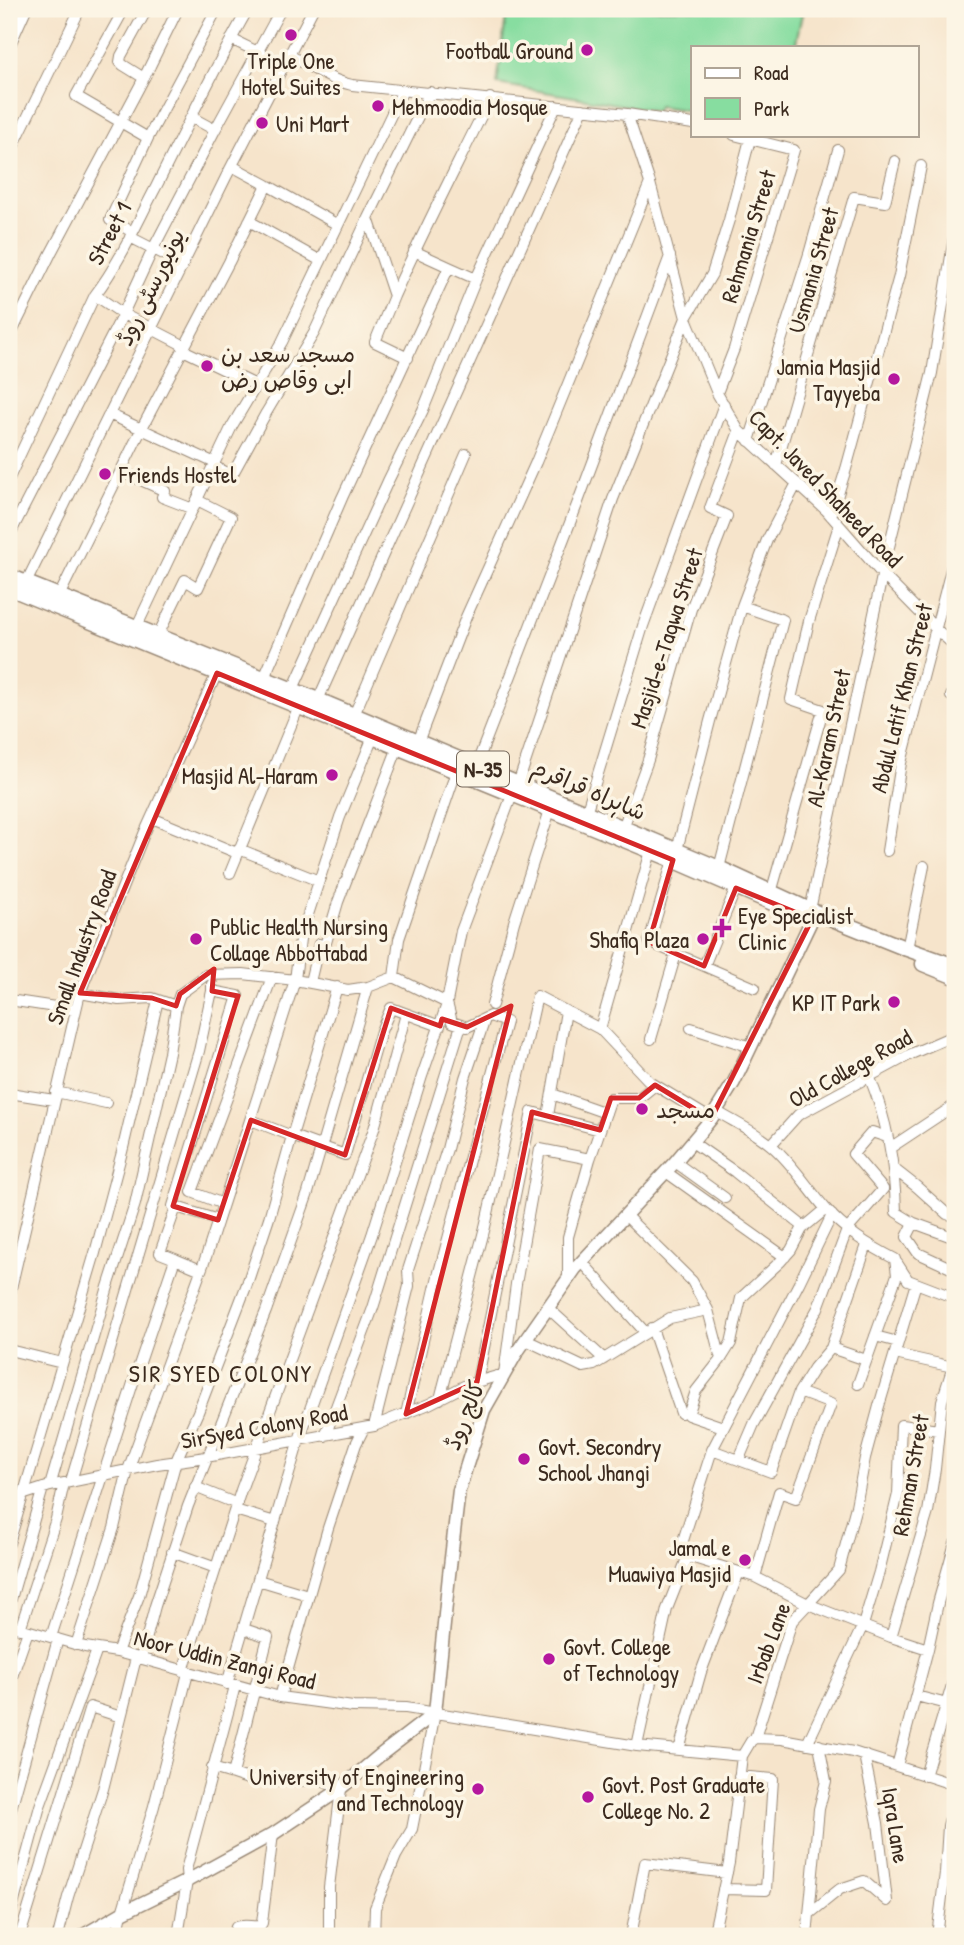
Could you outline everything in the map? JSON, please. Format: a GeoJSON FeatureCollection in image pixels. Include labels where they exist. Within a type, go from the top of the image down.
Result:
{"type":"FeatureCollection","features":[{"type":"Feature","properties":{"kind":"highway","name":"شاہراہ قراقرم"},"geometry":{"type":"LineString","coordinates":[[9,576],[158,635],[299,706],[456,772],[586,813],[624,828],[736,888],[955,966]]}},
{"type":"Feature","properties":{"kind":"highway","name":"شاہراہ قراقرم"},"geometry":{"type":"LineString","coordinates":[[9,588],[220,667],[264,678],[318,700],[476,766],[550,810],[651,851],[719,868],[811,915],[955,977]]}},
{"type":"Feature","properties":{"kind":"main road","name":"کالج روڈ"},"geometry":{"type":"LineString","coordinates":[[435,1713],[459,1490],[484,1410],[504,1374],[568,1279],[714,1115],[751,1047],[811,915]]}},
{"type":"Feature","properties":{"kind":"main road"},"geometry":{"type":"LineString","coordinates":[[82,1936],[273,1834],[341,1788],[435,1713]]}},
{"type":"Feature","properties":{"kind":"street"},"geometry":{"type":"LineString","coordinates":[[9,47],[26,9]]}},
{"type":"Feature","properties":{"kind":"street"},"geometry":{"type":"LineString","coordinates":[[9,155],[80,9]]}},
{"type":"Feature","properties":{"kind":"street"},"geometry":{"type":"LineString","coordinates":[[118,9],[122,11],[76,96],[148,138]]}},
{"type":"Feature","properties":{"kind":"street"},"geometry":{"type":"LineString","coordinates":[[145,78],[120,62],[147,9]]}},
{"type":"Feature","properties":{"kind":"street"},"geometry":{"type":"LineString","coordinates":[[9,338],[51,253],[145,78],[178,9]]}},
{"type":"Feature","properties":{"kind":"street"},"geometry":{"type":"LineString","coordinates":[[183,264],[153,249],[110,220],[148,138],[217,9]]}},
{"type":"Feature","properties":{"kind":"street","name":"Street 1"},"geometry":{"type":"LineString","coordinates":[[9,478],[95,295],[109,276],[132,234],[248,9]]}},
{"type":"Feature","properties":{"kind":"street"},"geometry":{"type":"LineString","coordinates":[[9,536],[123,314],[153,249],[281,9]]}},
{"type":"Feature","properties":{"kind":"street","name":"یونیورسٹی روڈ"},"geometry":{"type":"LineString","coordinates":[[26,583],[232,166],[313,9]]}},
{"type":"Feature","properties":{"kind":"street"},"geometry":{"type":"LineString","coordinates":[[231,39],[284,65]]}},
{"type":"Feature","properties":{"kind":"street"},"geometry":{"type":"LineString","coordinates":[[289,55],[336,81],[352,85],[610,112],[691,124]]}},
{"type":"Feature","properties":{"kind":"street"},"geometry":{"type":"LineString","coordinates":[[137,626],[232,426],[282,342],[403,90]]}},
{"type":"Feature","properties":{"kind":"street"},"geometry":{"type":"LineString","coordinates":[[109,414],[142,428],[232,475],[314,333],[430,92]]}},
{"type":"Feature","properties":{"kind":"street"},"geometry":{"type":"LineString","coordinates":[[408,358],[375,342],[414,251],[490,99]]}},
{"type":"Feature","properties":{"kind":"street"},"geometry":{"type":"LineString","coordinates":[[293,690],[423,410],[476,279],[556,106]]}},
{"type":"Feature","properties":{"kind":"street"},"geometry":{"type":"LineString","coordinates":[[318,700],[583,109]]}},
{"type":"Feature","properties":{"kind":"street","name":"Capt. Javed Shaheed Road"},"geometry":{"type":"LineString","coordinates":[[626,114],[650,183],[686,318],[718,393],[739,431],[835,520],[883,575],[955,646]]}},
{"type":"Feature","properties":{"kind":"street"},"geometry":{"type":"LineString","coordinates":[[191,117],[215,130]]}},
{"type":"Feature","properties":{"kind":"street","name":"Rehmania Street"},"geometry":{"type":"LineString","coordinates":[[718,393],[794,150],[738,136]]}},
{"type":"Feature","properties":{"kind":"street"},"geometry":{"type":"LineString","coordinates":[[178,1936],[187,1881],[186,1870],[244,1629],[299,1440],[372,1235],[440,1026],[461,931],[515,790],[614,499],[686,318],[712,274],[750,139]]}},
{"type":"Feature","properties":{"kind":"street"},"geometry":{"type":"LineString","coordinates":[[749,441],[809,254],[838,150]]}},
{"type":"Feature","properties":{"kind":"street","name":"Usmania Street"},"geometry":{"type":"LineString","coordinates":[[776,465],[854,197],[885,202],[895,161]]}},
{"type":"Feature","properties":{"kind":"street"},"geometry":{"type":"LineString","coordinates":[[232,166],[338,225]]}},
{"type":"Feature","properties":{"kind":"street"},"geometry":{"type":"LineString","coordinates":[[771,893],[823,710],[791,699],[846,469],[899,276],[921,166]]}},
{"type":"Feature","properties":{"kind":"street"},"geometry":{"type":"LineString","coordinates":[[418,742],[466,617],[536,462],[650,183]]}},
{"type":"Feature","properties":{"kind":"street"},"geometry":{"type":"LineString","coordinates":[[59,596],[267,185]]}},
{"type":"Feature","properties":{"kind":"street"},"geometry":{"type":"LineString","coordinates":[[368,218],[394,296]]}},
{"type":"Feature","properties":{"kind":"street"},"geometry":{"type":"LineString","coordinates":[[249,221],[321,261]]}},
{"type":"Feature","properties":{"kind":"street","name":"Al-Karam Street"},"geometry":{"type":"LineString","coordinates":[[811,915],[883,575],[932,373],[955,231]]}},
{"type":"Feature","properties":{"kind":"street"},"geometry":{"type":"LineString","coordinates":[[414,251],[476,279]]}},
{"type":"Feature","properties":{"kind":"street"},"geometry":{"type":"LineString","coordinates":[[476,766],[670,256]]}},
{"type":"Feature","properties":{"kind":"street"},"geometry":{"type":"LineString","coordinates":[[264,678],[342,498],[449,267]]}},
{"type":"Feature","properties":{"kind":"street"},"geometry":{"type":"LineString","coordinates":[[95,295],[123,314],[256,385]]}},
{"type":"Feature","properties":{"kind":"street"},"geometry":{"type":"LineString","coordinates":[[586,813],[643,626],[724,404]]}},
{"type":"Feature","properties":{"kind":"street","name":"Masjid-e-Taqwa Street"},"geometry":{"type":"LineString","coordinates":[[624,828],[649,760],[691,608],[727,516],[710,509],[739,431]]}},
{"type":"Feature","properties":{"kind":"street"},"geometry":{"type":"LineString","coordinates":[[354,715],[466,454]]}},
{"type":"Feature","properties":{"kind":"street"},"geometry":{"type":"LineString","coordinates":[[121,471],[165,491],[162,497],[195,504],[231,517],[198,587],[185,580],[158,635]]}},
{"type":"Feature","properties":{"kind":"street"},"geometry":{"type":"LineString","coordinates":[[755,988],[649,942],[742,606],[767,540],[797,483]]}},
{"type":"Feature","properties":{"kind":"street","name":"Abdul Latif Khan Street"},"geometry":{"type":"LineString","coordinates":[[887,851],[901,764],[955,554]]}},
{"type":"Feature","properties":{"kind":"street"},"geometry":{"type":"LineString","coordinates":[[719,868],[783,620],[742,606]]}},
{"type":"Feature","properties":{"kind":"street","name":"Small Industry Road"},"geometry":{"type":"LineString","coordinates":[[9,1297],[80,993],[152,818],[220,667]]}},
{"type":"Feature","properties":{"kind":"street"},"geometry":{"type":"LineString","coordinates":[[955,688],[951,696],[955,699]]}},
{"type":"Feature","properties":{"kind":"street"},"geometry":{"type":"LineString","coordinates":[[230,873],[299,706]]}},
{"type":"Feature","properties":{"kind":"street"},"geometry":{"type":"LineString","coordinates":[[76,1644],[114,1528],[128,1470],[201,1270],[251,1120],[295,980],[300,939],[340,817],[373,737]]}},
{"type":"Feature","properties":{"kind":"street"},"geometry":{"type":"LineString","coordinates":[[310,982],[319,944],[325,946],[338,902],[398,747]]}},
{"type":"Feature","properties":{"kind":"street"},"geometry":{"type":"LineString","coordinates":[[394,977],[399,939],[456,772]]}},
{"type":"Feature","properties":{"kind":"street"},"geometry":{"type":"LineString","coordinates":[[492,1005],[514,922],[550,810]]}},
{"type":"Feature","properties":{"kind":"street"},"geometry":{"type":"LineString","coordinates":[[152,818],[319,881]]}},
{"type":"Feature","properties":{"kind":"street"},"geometry":{"type":"LineString","coordinates":[[600,1029],[651,851]]}},
{"type":"Feature","properties":{"kind":"street"},"geometry":{"type":"LineString","coordinates":[[907,949],[925,866]]}},
{"type":"Feature","properties":{"kind":"street"},"geometry":{"type":"LineString","coordinates":[[704,966],[736,888]]}},
{"type":"Feature","properties":{"kind":"street"},"geometry":{"type":"LineString","coordinates":[[651,1039],[676,954]]}},
{"type":"Feature","properties":{"kind":"street"},"geometry":{"type":"LineString","coordinates":[[9,1606],[135,1204],[169,1053],[176,1006],[180,994],[206,975],[243,974],[348,989],[368,987],[394,977],[447,1003],[452,1022],[467,1027],[490,1016],[506,1022],[438,1276],[406,1414]]}},
{"type":"Feature","properties":{"kind":"street"},"geometry":{"type":"LineString","coordinates":[[9,1685],[52,1531],[199,1051],[214,975]]}},
{"type":"Feature","properties":{"kind":"street"},"geometry":{"type":"LineString","coordinates":[[223,1204],[191,1192],[272,977]]}},
{"type":"Feature","properties":{"kind":"street"},"geometry":{"type":"LineString","coordinates":[[58,1936],[103,1790],[138,1658],[206,1457],[266,1311],[321,1148],[368,987]]}},
{"type":"Feature","properties":{"kind":"street"},"geometry":{"type":"LineString","coordinates":[[117,1652],[139,1596],[176,1461],[198,1412],[247,1284],[269,1218],[337,988]]}},
{"type":"Feature","properties":{"kind":"street"},"geometry":{"type":"LineString","coordinates":[[212,990],[238,996],[173,1206],[218,1220]]}},
{"type":"Feature","properties":{"kind":"street"},"geometry":{"type":"LineString","coordinates":[[80,993],[119,1000],[152,998],[176,1006]]}},
{"type":"Feature","properties":{"kind":"street"},"geometry":{"type":"LineString","coordinates":[[440,1399],[485,1227],[537,996],[600,1029],[650,1082],[771,1145],[847,1230],[867,1245],[895,1259],[908,1280],[955,1298]]}},
{"type":"Feature","properties":{"kind":"street"},"geometry":{"type":"LineString","coordinates":[[9,1000],[75,1010]]}},
{"type":"Feature","properties":{"kind":"street"},"geometry":{"type":"LineString","coordinates":[[9,1543],[122,1152],[158,1000]]}},
{"type":"Feature","properties":{"kind":"street"},"geometry":{"type":"LineString","coordinates":[[251,1120],[345,1155],[381,1031],[391,1008],[440,1026]]}},
{"type":"Feature","properties":{"kind":"street"},"geometry":{"type":"LineString","coordinates":[[548,1116],[566,1011]]}},
{"type":"Feature","properties":{"kind":"street"},"geometry":{"type":"LineString","coordinates":[[117,1936],[216,1568],[256,1447],[374,1129],[406,1014]]}},
{"type":"Feature","properties":{"kind":"street"},"geometry":{"type":"LineString","coordinates":[[280,1697],[328,1528],[356,1444],[369,1427],[409,1286],[408,1270],[485,1019]]}},
{"type":"Feature","properties":{"kind":"street"},"geometry":{"type":"LineString","coordinates":[[325,1436],[373,1308],[461,1025]]}},
{"type":"Feature","properties":{"kind":"street"},"geometry":{"type":"LineString","coordinates":[[691,1028],[751,1047]]}},
{"type":"Feature","properties":{"kind":"street","name":"Old College Road"},"geometry":{"type":"LineString","coordinates":[[771,1145],[799,1115],[911,1054],[955,1035]]}},
{"type":"Feature","properties":{"kind":"street"},"geometry":{"type":"LineString","coordinates":[[870,1078],[881,1105],[890,1148],[897,1212],[914,1223],[955,1238]]}},
{"type":"Feature","properties":{"kind":"street"},"geometry":{"type":"LineString","coordinates":[[568,1279],[568,1237],[611,1098],[639,1098],[655,1085]]}},
{"type":"Feature","properties":{"kind":"street"},"geometry":{"type":"LineString","coordinates":[[9,1093],[106,1102]]}},
{"type":"Feature","properties":{"kind":"street"},"geometry":{"type":"LineString","coordinates":[[552,1094],[606,1112]]}},
{"type":"Feature","properties":{"kind":"street"},"geometry":{"type":"LineString","coordinates":[[890,1148],[955,1105]]}},
{"type":"Feature","properties":{"kind":"street"},"geometry":{"type":"LineString","coordinates":[[477,1382],[532,1112],[600,1130]]}},
{"type":"Feature","properties":{"kind":"street"},"geometry":{"type":"LineString","coordinates":[[739,1459],[754,1424],[818,1308],[847,1230],[883,1189],[853,1154],[872,1132],[887,1137]]}},
{"type":"Feature","properties":{"kind":"street"},"geometry":{"type":"LineString","coordinates":[[692,1142],[804,1227]]}},
{"type":"Feature","properties":{"kind":"street"},"geometry":{"type":"LineString","coordinates":[[504,1374],[516,1284],[540,1149],[590,1159]]}},
{"type":"Feature","properties":{"kind":"street"},"geometry":{"type":"LineString","coordinates":[[670,1167],[725,1198]]}},
{"type":"Feature","properties":{"kind":"street"},"geometry":{"type":"LineString","coordinates":[[670,1167],[785,1257]]}},
{"type":"Feature","properties":{"kind":"street"},"geometry":{"type":"LineString","coordinates":[[894,1169],[947,1214],[955,1217]]}},
{"type":"Feature","properties":{"kind":"street"},"geometry":{"type":"LineString","coordinates":[[176,1207],[160,1254],[201,1270]]}},
{"type":"Feature","properties":{"kind":"street"},"geometry":{"type":"LineString","coordinates":[[723,1427],[688,1415],[696,1391],[731,1343],[741,1298],[785,1257],[804,1227],[829,1212]]}},
{"type":"Feature","properties":{"kind":"street"},"geometry":{"type":"LineString","coordinates":[[755,1577],[681,1554],[680,1550],[712,1450],[799,1283],[829,1212]]}},
{"type":"Feature","properties":{"kind":"street"},"geometry":{"type":"LineString","coordinates":[[625,1215],[692,1281],[708,1310],[721,1359]]}},
{"type":"Feature","properties":{"kind":"street"},"geometry":{"type":"LineString","coordinates":[[914,1223],[906,1237],[918,1253],[955,1270]]}},
{"type":"Feature","properties":{"kind":"street"},"geometry":{"type":"LineString","coordinates":[[712,1450],[771,1472],[799,1392],[831,1348],[867,1245]]}},
{"type":"Feature","properties":{"kind":"street"},"geometry":{"type":"LineString","coordinates":[[9,1816],[55,1638],[104,1475],[175,1259]]}},
{"type":"Feature","properties":{"kind":"street"},"geometry":{"type":"LineString","coordinates":[[858,1384],[897,1275],[895,1259]]}},
{"type":"Feature","properties":{"kind":"street"},"geometry":{"type":"LineString","coordinates":[[582,1262],[649,1330],[681,1413]]}},
{"type":"Feature","properties":{"kind":"street"},"geometry":{"type":"LineString","coordinates":[[916,1283],[865,1458],[839,1570],[808,1604],[928,1649]]}},
{"type":"Feature","properties":{"kind":"street"},"geometry":{"type":"LineString","coordinates":[[548,1308],[604,1359]]}},
{"type":"Feature","properties":{"kind":"street"},"geometry":{"type":"LineString","coordinates":[[526,1340],[583,1367],[594,1365],[670,1318],[708,1310]]}},
{"type":"Feature","properties":{"kind":"street"},"geometry":{"type":"LineString","coordinates":[[875,1336],[898,1342]]}},
{"type":"Feature","properties":{"kind":"street"},"geometry":{"type":"LineString","coordinates":[[831,1348],[866,1360]]}},
{"type":"Feature","properties":{"kind":"street"},"geometry":{"type":"LineString","coordinates":[[9,1350],[62,1363]]}},
{"type":"Feature","properties":{"kind":"street"},"geometry":{"type":"LineString","coordinates":[[894,1354],[954,1363]]}},
{"type":"Feature","properties":{"kind":"street","name":"Rehman Street"},"geometry":{"type":"LineString","coordinates":[[891,1637],[928,1512],[942,1401],[954,1363]]}},
{"type":"Feature","properties":{"kind":"street","name":"SirSyed Colony Road"},"geometry":{"type":"LineString","coordinates":[[9,1499],[67,1482],[369,1427],[406,1414],[466,1385],[504,1374]]}},
{"type":"Feature","properties":{"kind":"street","name":"Irbab Lane"},"geometry":{"type":"LineString","coordinates":[[742,1756],[755,1738],[792,1621],[808,1604],[755,1577],[779,1492],[796,1498],[831,1404],[799,1392]]}},
{"type":"Feature","properties":{"kind":"street"},"geometry":{"type":"LineString","coordinates":[[807,1936],[819,1809],[826,1781],[813,1745],[863,1625],[879,1572],[898,1494],[901,1426],[939,1430]]}},
{"type":"Feature","properties":{"kind":"street"},"geometry":{"type":"LineString","coordinates":[[195,1487],[275,1522]]}},
{"type":"Feature","properties":{"kind":"street"},"geometry":{"type":"LineString","coordinates":[[897,1766],[955,1543]]}},
{"type":"Feature","properties":{"kind":"street"},"geometry":{"type":"LineString","coordinates":[[173,1552],[216,1568]]}},
{"type":"Feature","properties":{"kind":"street"},"geometry":{"type":"LineString","coordinates":[[637,1746],[667,1609],[688,1556]]}},
{"type":"Feature","properties":{"kind":"street"},"geometry":{"type":"LineString","coordinates":[[679,1750],[701,1672],[739,1572]]}},
{"type":"Feature","properties":{"kind":"street"},"geometry":{"type":"LineString","coordinates":[[258,1580],[308,1595]]}},
{"type":"Feature","properties":{"kind":"street","name":"Noor Uddin Zangi Road"},"geometry":{"type":"LineString","coordinates":[[9,1625],[280,1697],[353,1707],[435,1713]]}},
{"type":"Feature","properties":{"kind":"street"},"geometry":{"type":"LineString","coordinates":[[233,1774],[268,1637],[244,1629]]}},
{"type":"Feature","properties":{"kind":"street"},"geometry":{"type":"LineString","coordinates":[[9,1920],[40,1806],[97,1650]]}},
{"type":"Feature","properties":{"kind":"street"},"geometry":{"type":"LineString","coordinates":[[925,1776],[951,1705],[955,1675]]}},
{"type":"Feature","properties":{"kind":"street"},"geometry":{"type":"LineString","coordinates":[[916,1696],[951,1705]]}},
{"type":"Feature","properties":{"kind":"street"},"geometry":{"type":"LineString","coordinates":[[20,1936],[90,1707],[121,1717]]}},
{"type":"Feature","properties":{"kind":"street"},"geometry":{"type":"LineString","coordinates":[[373,1936],[375,1908],[396,1856],[412,1829],[435,1713],[637,1746],[742,1756],[727,1873],[713,1936]]}},
{"type":"Feature","properties":{"kind":"street"},"geometry":{"type":"LineString","coordinates":[[755,1738],[782,1739],[864,1755],[955,1785]]}},
{"type":"Feature","properties":{"kind":"street","name":"Iqra Lane"},"geometry":{"type":"LineString","coordinates":[[809,1914],[840,1889],[864,1881],[887,1901],[878,1822],[864,1755]]}},
{"type":"Feature","properties":{"kind":"street"},"geometry":{"type":"LineString","coordinates":[[212,1768],[257,1782],[320,1780],[341,1788],[330,1887],[329,1936]]}},
{"type":"Feature","properties":{"kind":"street"},"geometry":{"type":"LineString","coordinates":[[723,1889],[766,1890],[773,1779],[739,1776]]}},
{"type":"Feature","properties":{"kind":"street"},"geometry":{"type":"LineString","coordinates":[[937,1936],[948,1826],[955,1798]]}},
{"type":"Feature","properties":{"kind":"street"},"geometry":{"type":"LineString","coordinates":[[233,1936],[236,1927],[257,1927],[262,1923],[273,1834]]}},
{"type":"Feature","properties":{"kind":"street"},"geometry":{"type":"LineString","coordinates":[[631,1936],[645,1863],[727,1873]]}},
{"type":"Feature","properties":{"kind":"highlighted area"},"geometry":{"type":"Polygon","coordinates":[[[217,673],[673,860],[649,942],[704,966],[736,888],[812,919],[711,1119],[655,1085],[639,1098],[611,1098],[600,1130],[532,1112],[477,1382],[406,1414],[511,1006],[467,1027],[442,1019],[440,1026],[391,1008],[345,1155],[251,1120],[218,1220],[173,1206],[238,996],[212,991],[214,969],[180,994],[176,1006],[152,998],[80,993],[217,673]]]}},
{"type":"Feature","properties":{"kind":"green space","name":"Football Ground"},"geometry":{"type":"Polygon","coordinates":[[[507,9],[803,9],[795,46],[691,46],[691,111],[658,106],[656,111],[497,84],[507,9]]]}},
{"type":"Feature","properties":{"kind":"place","name":"Triple One Hotel Suites"},"geometry":{"type":"Point","coordinates":[291,35]}},
{"type":"Feature","properties":{"kind":"place","name":"Football Ground"},"geometry":{"type":"Point","coordinates":[587,50]}},
{"type":"Feature","properties":{"kind":"place","name":"Mehmoodia Mosque"},"geometry":{"type":"Point","coordinates":[378,106]}},
{"type":"Feature","properties":{"kind":"place","name":"Uni Mart"},"geometry":{"type":"Point","coordinates":[262,123]}},
{"type":"Feature","properties":{"kind":"place","name":"مسجد سعد بن ابی وقاص رض"},"geometry":{"type":"Point","coordinates":[207,366]}},
{"type":"Feature","properties":{"kind":"place","name":"Jamia Masjid Tayyeba"},"geometry":{"type":"Point","coordinates":[894,379]}},
{"type":"Feature","properties":{"kind":"place","name":"Friends Hostel"},"geometry":{"type":"Point","coordinates":[105,474]}},
{"type":"Feature","properties":{"kind":"place","name":"Masjid Al-Haram"},"geometry":{"type":"Point","coordinates":[332,775]}},
{"type":"Feature","properties":{"kind":"place","name":"Eye Specialist Clinic"},"geometry":{"type":"Point","coordinates":[722,928]}},
{"type":"Feature","properties":{"kind":"place","name":"Public Health Nursing Collage Abbottabad"},"geometry":{"type":"Point","coordinates":[196,939]}},
{"type":"Feature","properties":{"kind":"place","name":"Shafiq Plaza"},"geometry":{"type":"Point","coordinates":[703,939]}},
{"type":"Feature","properties":{"kind":"place","name":"KP IT Park"},"geometry":{"type":"Point","coordinates":[894,1002]}},
{"type":"Feature","properties":{"kind":"place","name":"مسجد"},"geometry":{"type":"Point","coordinates":[642,1109]}},
{"type":"Feature","properties":{"kind":"place","name":"Govt. Secondry School Jhangi"},"geometry":{"type":"Point","coordinates":[524,1459]}},
{"type":"Feature","properties":{"kind":"place","name":"Jamal e Muawiya Masjid"},"geometry":{"type":"Point","coordinates":[745,1560]}},
{"type":"Feature","properties":{"kind":"place","name":"Govt. College of Technology"},"geometry":{"type":"Point","coordinates":[549,1659]}},
{"type":"Feature","properties":{"kind":"place","name":"University of Engineering and Technology"},"geometry":{"type":"Point","coordinates":[478,1789]}},
{"type":"Feature","properties":{"kind":"place","name":"Govt. Post Graduate College No. 2"},"geometry":{"type":"Point","coordinates":[588,1797]}},
{"type":"Feature","properties":{"kind":"district","name":"SIR SYED COLONY"},"geometry":{"type":"Point","coordinates":[221,1373]}}]}
